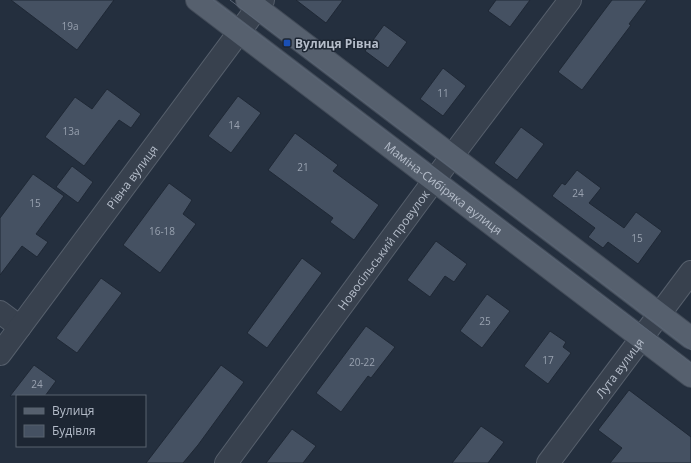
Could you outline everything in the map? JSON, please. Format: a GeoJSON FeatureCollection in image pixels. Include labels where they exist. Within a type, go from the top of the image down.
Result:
{"type":"FeatureCollection","features":[{"type":"Feature","properties":{"kind":"main road","name":"Маміна-Сибіряка вулиця"},"geometry":{"type":"LineString","coordinates":[[197,0],[691,376]]}},
{"type":"Feature","properties":{"kind":"main road"},"geometry":{"type":"LineString","coordinates":[[256,3],[452,156],[691,338]]}},
{"type":"Feature","properties":{"kind":"street","name":"Новосільський провулок"},"geometry":{"type":"LineString","coordinates":[[226,463],[452,156],[570,0]]}},
{"type":"Feature","properties":{"kind":"street","name":"Рівна вулиця"},"geometry":{"type":"LineString","coordinates":[[0,354],[239,32],[256,3]]}},
{"type":"Feature","properties":{"kind":"street","name":"Лута вулиця"},"geometry":{"type":"LineString","coordinates":[[548,463],[691,272]]}},
{"type":"Feature","properties":{"kind":"street"},"geometry":{"type":"LineString","coordinates":[[0,312],[20,327]]}},
{"type":"Feature","properties":{"kind":"building"},"geometry":{"type":"Polygon","coordinates":[[[11,0],[114,0],[77,50],[11,0]]]}},
{"type":"Feature","properties":{"kind":"building"},"geometry":{"type":"Polygon","coordinates":[[[296,0],[343,0],[326,23],[296,0]]]}},
{"type":"Feature","properties":{"kind":"building"},"geometry":{"type":"Polygon","coordinates":[[[496,0],[530,0],[510,27],[488,11],[496,0]]]}},
{"type":"Feature","properties":{"kind":"building"},"geometry":{"type":"Polygon","coordinates":[[[612,0],[647,0],[629,24],[631,25],[582,90],[558,72],[612,0]]]}},
{"type":"Feature","properties":{"kind":"building"},"geometry":{"type":"Polygon","coordinates":[[[384,25],[407,42],[388,68],[365,51],[384,25]]]}},
{"type":"Feature","properties":{"kind":"building"},"geometry":{"type":"Polygon","coordinates":[[[443,68],[466,86],[443,116],[420,99],[443,68]]]}},
{"type":"Feature","properties":{"kind":"building"},"geometry":{"type":"Polygon","coordinates":[[[107,89],[141,114],[131,128],[119,120],[84,166],[45,137],[75,97],[92,109],[107,89]]]}},
{"type":"Feature","properties":{"kind":"building"},"geometry":{"type":"Polygon","coordinates":[[[238,96],[261,113],[231,153],[208,136],[238,96]]]}},
{"type":"Feature","properties":{"kind":"building"},"geometry":{"type":"Polygon","coordinates":[[[521,127],[544,144],[517,180],[494,163],[521,127]]]}},
{"type":"Feature","properties":{"kind":"building"},"geometry":{"type":"Polygon","coordinates":[[[295,133],[338,165],[333,171],[379,205],[354,240],[330,222],[333,218],[268,170],[295,133]]]}},
{"type":"Feature","properties":{"kind":"building"},"geometry":{"type":"Polygon","coordinates":[[[72,166],[93,182],[78,203],[56,187],[72,166]]]}},
{"type":"Feature","properties":{"kind":"building"},"geometry":{"type":"Polygon","coordinates":[[[577,170],[601,188],[589,203],[624,228],[636,212],[662,231],[638,264],[608,242],[603,248],[588,237],[595,228],[552,196],[562,183],[565,185],[577,170]]]}},
{"type":"Feature","properties":{"kind":"building"},"geometry":{"type":"Polygon","coordinates":[[[33,174],[64,196],[36,234],[48,242],[37,257],[22,246],[0,275],[0,218],[33,174]]]}},
{"type":"Feature","properties":{"kind":"building"},"geometry":{"type":"Polygon","coordinates":[[[169,183],[192,200],[183,214],[196,224],[160,273],[123,245],[169,183]]]}},
{"type":"Feature","properties":{"kind":"building"},"geometry":{"type":"Polygon","coordinates":[[[436,241],[467,264],[454,282],[445,276],[430,297],[407,280],[436,241]]]}},
{"type":"Feature","properties":{"kind":"building"},"geometry":{"type":"Polygon","coordinates":[[[302,258],[322,273],[267,348],[247,333],[302,258]]]}},
{"type":"Feature","properties":{"kind":"building"},"geometry":{"type":"Polygon","coordinates":[[[101,278],[122,293],[77,353],[56,338],[101,278]]]}},
{"type":"Feature","properties":{"kind":"building"},"geometry":{"type":"Polygon","coordinates":[[[487,294],[510,311],[482,348],[460,331],[487,294]]]}},
{"type":"Feature","properties":{"kind":"building"},"geometry":{"type":"Polygon","coordinates":[[[366,326],[395,347],[371,378],[368,376],[341,412],[316,393],[366,326]]]}},
{"type":"Feature","properties":{"kind":"building"},"geometry":{"type":"Polygon","coordinates":[[[550,331],[566,342],[563,347],[571,353],[548,384],[524,366],[550,331]]]}},
{"type":"Feature","properties":{"kind":"building"},"geometry":{"type":"Polygon","coordinates":[[[34,365],[56,381],[46,395],[10,396],[34,365]]]}},
{"type":"Feature","properties":{"kind":"building"},"geometry":{"type":"Polygon","coordinates":[[[221,365],[244,382],[198,445],[183,463],[146,463],[221,365]]]}},
{"type":"Feature","properties":{"kind":"building"},"geometry":{"type":"Polygon","coordinates":[[[629,390],[691,437],[691,463],[610,463],[622,448],[598,430],[629,390]]]}},
{"type":"Feature","properties":{"kind":"building"},"geometry":{"type":"Polygon","coordinates":[[[481,426],[504,442],[488,463],[452,463],[481,426]]]}},
{"type":"Feature","properties":{"kind":"building"},"geometry":{"type":"Polygon","coordinates":[[[292,429],[316,446],[303,463],[266,463],[292,429]]]}},
{"type":"Feature","properties":{"kind":"tram line"},"geometry":{"type":"LineString","coordinates":[[213,0],[691,363]]}},
{"type":"Feature","properties":{"kind":"tram line"},"geometry":{"type":"LineString","coordinates":[[230,0],[691,350]]}},
{"type":"Feature","properties":{"kind":"place","name":"Вулиця Рівна"},"geometry":{"type":"Point","coordinates":[287,43]}}]}
